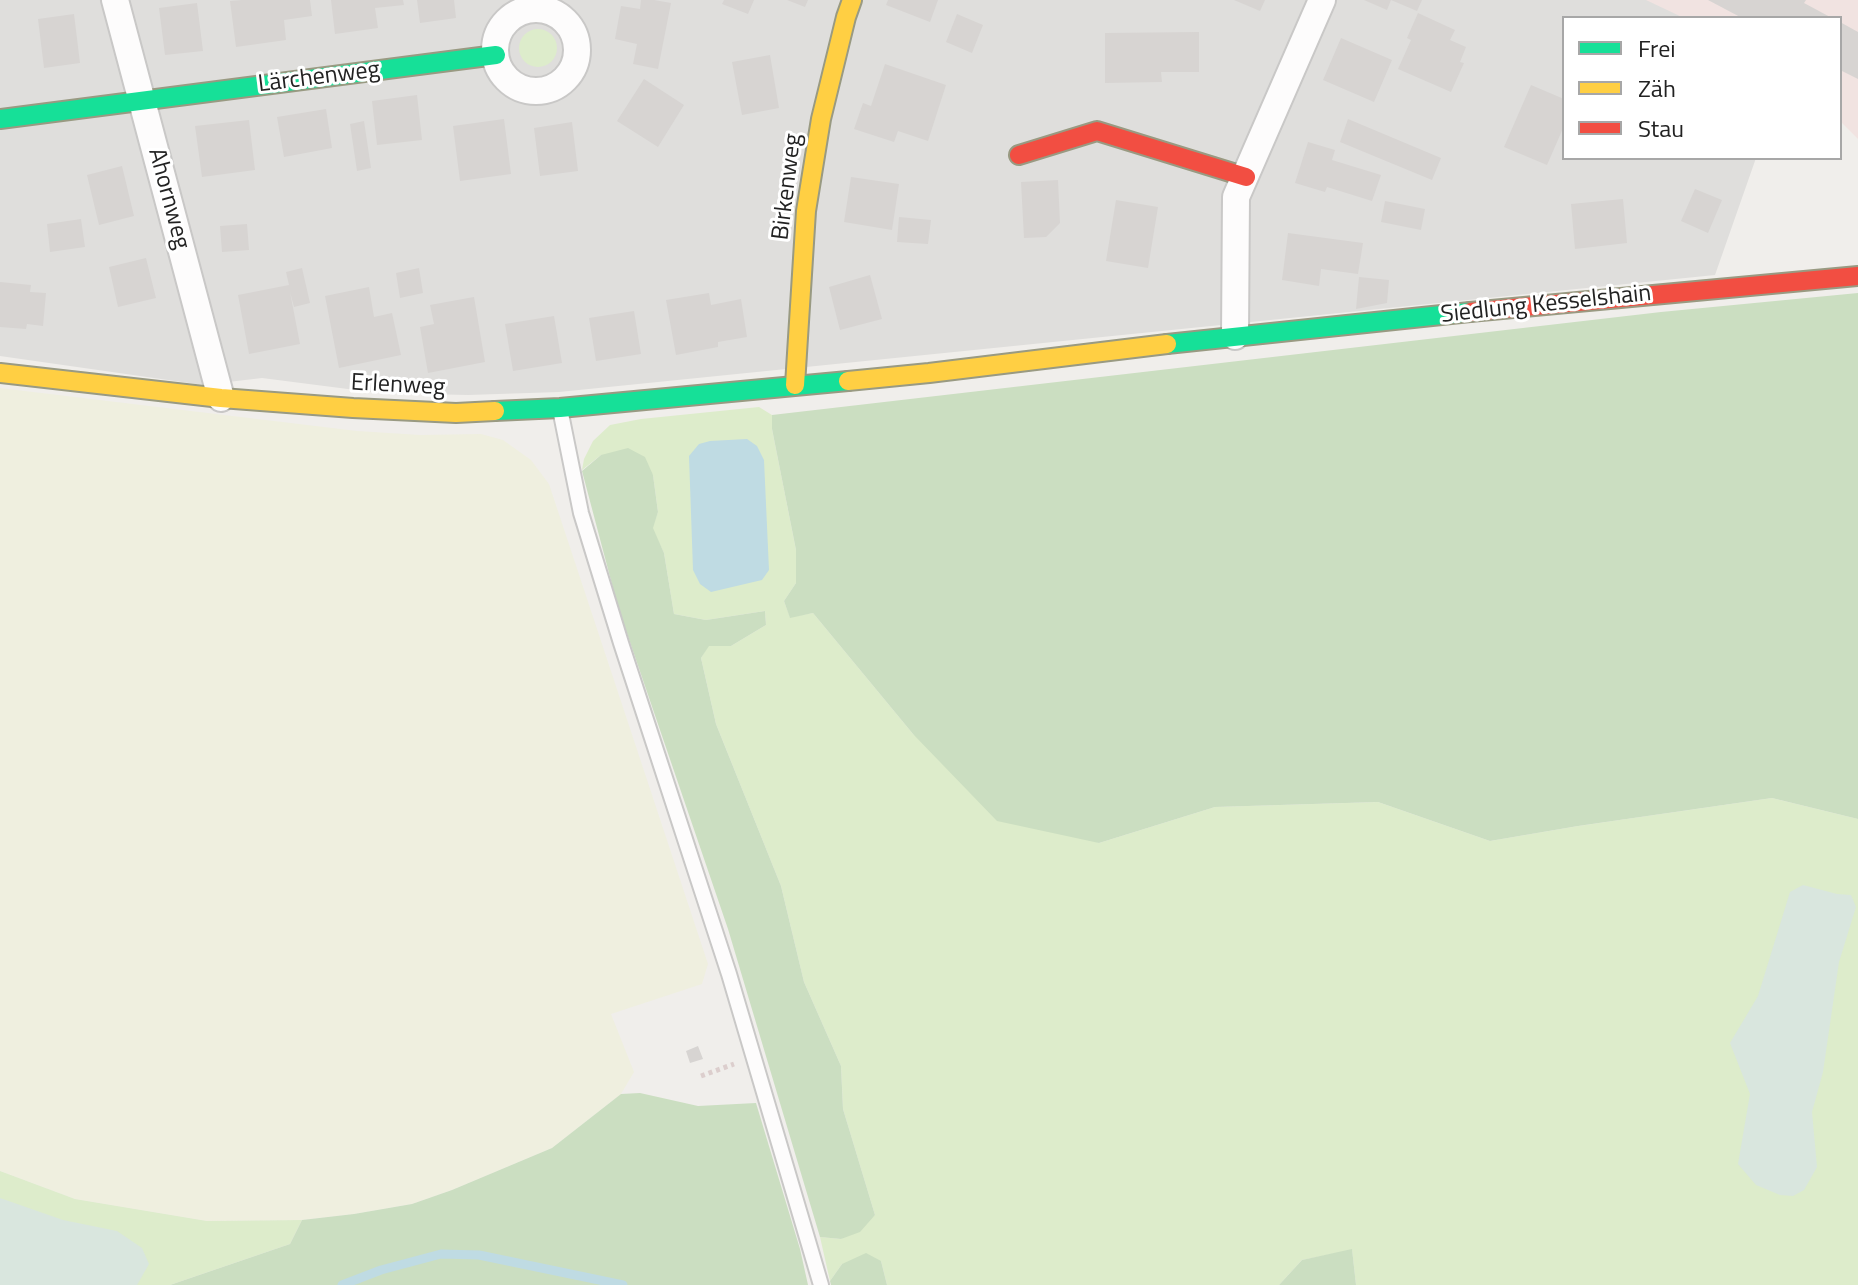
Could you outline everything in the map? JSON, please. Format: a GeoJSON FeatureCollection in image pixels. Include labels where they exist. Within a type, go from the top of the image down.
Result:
{"type":"FeatureCollection","features":[{"type":"Feature","properties":{"kind":"street","name":"Ahornweg"},"geometry":{"type":"LineString","coordinates":[[115,0],[221,398]]}},
{"type":"Feature","properties":{"kind":"street","name":"Birkenweg"},"geometry":{"type":"LineString","coordinates":[[795,385],[806,211],[821,119],[852,0]]}},
{"type":"Feature","properties":{"kind":"street"},"geometry":{"type":"LineString","coordinates":[[1235,336],[1236,197],[1322,0]]}},
{"type":"Feature","properties":{"kind":"street"},"geometry":{"type":"LineString","coordinates":[[519,6],[548,10],[560,16],[576,38],[578,51],[568,77],[545,90],[531,91],[518,87],[499,68],[496,41],[501,29],[519,6]]}},
{"type":"Feature","properties":{"kind":"street","name":"Lärchenweg"},"geometry":{"type":"LineString","coordinates":[[0,119],[496,55]]}},
{"type":"Feature","properties":{"kind":"street"},"geometry":{"type":"LineString","coordinates":[[1019,155],[1097,131],[1246,177]]}},
{"type":"Feature","properties":{"kind":"street","name":"Siedlung Kesselshain"},"geometry":{"type":"LineString","coordinates":[[795,385],[929,373],[1235,336],[1858,276]]}},
{"type":"Feature","properties":{"kind":"street","name":"Erlenweg"},"geometry":{"type":"LineString","coordinates":[[0,373],[221,398],[456,413],[560,408],[795,385]]}},
{"type":"Feature","properties":{"kind":"lane"},"geometry":{"type":"LineString","coordinates":[[560,408],[581,513],[729,974],[821,1285]]}},
{"type":"Feature","properties":{"kind":"path"},"geometry":{"type":"LineString","coordinates":[[701,1076],[753,1057]]}},
{"type":"Feature","properties":{"kind":"shaded area"},"geometry":{"type":"Polygon","coordinates":[[[0,0],[1656,0],[1691,16],[1562,16],[1562,160],[1755,160],[1715,275],[559,392],[468,395],[379,393],[262,378],[203,385],[0,356],[0,0]]]}},
{"type":"Feature","properties":{"kind":"shaded area"},"geometry":{"type":"Polygon","coordinates":[[[1646,0],[1858,0],[1858,139],[1842,123],[1842,16],[1680,16],[1646,0]]]}},
{"type":"Feature","properties":{"kind":"shaded area"},"geometry":{"type":"Polygon","coordinates":[[[1803,885],[1851,895],[1856,907],[1839,962],[1823,1072],[1812,1112],[1817,1167],[1804,1190],[1793,1196],[1780,1195],[1756,1185],[1738,1164],[1750,1094],[1730,1043],[1758,996],[1790,892],[1803,885]]]}},
{"type":"Feature","properties":{"kind":"shaded area"},"geometry":{"type":"Polygon","coordinates":[[[0,1198],[63,1220],[117,1231],[142,1248],[149,1264],[137,1285],[0,1285],[0,1198]]]}},
{"type":"Feature","properties":{"kind":"green space"},"geometry":{"type":"Polygon","coordinates":[[[538,29],[551,35],[557,48],[551,61],[538,67],[525,61],[519,48],[525,35],[538,29]]]}},
{"type":"Feature","properties":{"kind":"green space"},"geometry":{"type":"Polygon","coordinates":[[[1858,293],[1858,819],[1772,798],[1490,841],[1378,802],[1215,807],[1099,843],[997,821],[913,734],[813,613],[790,618],[784,601],[796,583],[796,550],[772,429],[772,415],[1661,312],[1858,293]]]}},
{"type":"Feature","properties":{"kind":"green space"},"geometry":{"type":"Polygon","coordinates":[[[0,388],[357,431],[420,435],[481,434],[503,440],[531,460],[549,484],[708,964],[702,984],[611,1014],[634,1072],[621,1094],[552,1148],[412,1204],[354,1214],[302,1220],[207,1221],[75,1199],[0,1171],[0,388]]]}},
{"type":"Feature","properties":{"kind":"green space"},"geometry":{"type":"Polygon","coordinates":[[[759,407],[772,415],[772,429],[796,550],[796,583],[784,601],[790,617],[813,613],[913,734],[1099,843],[1215,807],[1378,802],[1490,841],[1772,798],[1858,819],[1858,1285],[1356,1285],[1352,1250],[1302,1260],[1279,1285],[887,1285],[881,1261],[842,1264],[830,1281],[820,1237],[841,1239],[875,1215],[843,1109],[841,1066],[804,982],[781,886],[716,724],[701,658],[708,646],[731,646],[766,625],[765,611],[706,620],[674,614],[664,553],[652,528],[658,512],[653,475],[601,455],[582,470],[593,441],[610,425],[759,407]]]}},
{"type":"Feature","properties":{"kind":"green space"},"geometry":{"type":"Polygon","coordinates":[[[628,448],[645,457],[653,475],[658,512],[653,528],[664,553],[674,614],[706,620],[765,611],[766,625],[731,646],[709,646],[701,658],[716,724],[781,886],[804,982],[841,1066],[843,1109],[875,1215],[860,1232],[841,1239],[820,1237],[728,929],[618,607],[582,471],[601,455],[628,448]]]}},
{"type":"Feature","properties":{"kind":"green space"},"geometry":{"type":"Polygon","coordinates":[[[640,1093],[698,1106],[756,1103],[808,1285],[170,1285],[290,1244],[302,1220],[412,1204],[452,1190],[552,1148],[621,1094],[640,1093]]]}},
{"type":"Feature","properties":{"kind":"green space"},"geometry":{"type":"Polygon","coordinates":[[[0,1171],[75,1199],[207,1221],[302,1220],[290,1244],[170,1285],[0,1285],[0,1171]]]}},
{"type":"Feature","properties":{"kind":"green space"},"geometry":{"type":"Polygon","coordinates":[[[1352,1249],[1356,1285],[1279,1285],[1302,1260],[1352,1249]]]}},
{"type":"Feature","properties":{"kind":"green space"},"geometry":{"type":"Polygon","coordinates":[[[866,1253],[881,1261],[887,1285],[831,1285],[830,1281],[842,1264],[866,1253]]]}},
{"type":"Feature","properties":{"kind":"water"},"geometry":{"type":"Polygon","coordinates":[[[747,439],[757,446],[764,460],[769,570],[762,580],[711,592],[700,584],[693,570],[689,456],[699,444],[747,439]]]}},
{"type":"Feature","properties":{"kind":"building"},"geometry":{"type":"Polygon","coordinates":[[[310,0],[312,16],[284,20],[286,40],[236,47],[230,1],[310,0]]]}},
{"type":"Feature","properties":{"kind":"building"},"geometry":{"type":"Polygon","coordinates":[[[331,0],[403,0],[404,5],[375,8],[378,28],[335,34],[331,0]]]}},
{"type":"Feature","properties":{"kind":"building"},"geometry":{"type":"Polygon","coordinates":[[[417,0],[454,0],[456,18],[420,23],[417,0]]]}},
{"type":"Feature","properties":{"kind":"building"},"geometry":{"type":"Polygon","coordinates":[[[641,0],[671,3],[658,69],[633,64],[637,44],[615,39],[621,6],[640,9],[641,0]]]}},
{"type":"Feature","properties":{"kind":"building"},"geometry":{"type":"Polygon","coordinates":[[[724,0],[754,0],[748,14],[722,4],[724,0]]]}},
{"type":"Feature","properties":{"kind":"building"},"geometry":{"type":"Polygon","coordinates":[[[787,0],[808,0],[805,7],[787,0]]]}},
{"type":"Feature","properties":{"kind":"building"},"geometry":{"type":"Polygon","coordinates":[[[888,0],[938,0],[930,22],[886,5],[888,0]]]}},
{"type":"Feature","properties":{"kind":"building"},"geometry":{"type":"Polygon","coordinates":[[[1234,0],[1265,0],[1260,11],[1234,0]]]}},
{"type":"Feature","properties":{"kind":"building"},"geometry":{"type":"Polygon","coordinates":[[[1364,0],[1391,0],[1387,10],[1364,0]]]}},
{"type":"Feature","properties":{"kind":"building"},"geometry":{"type":"Polygon","coordinates":[[[1391,0],[1422,0],[1417,11],[1391,0]]]}},
{"type":"Feature","properties":{"kind":"building"},"geometry":{"type":"Polygon","coordinates":[[[1708,0],[1806,0],[1804,3],[1828,16],[1738,16],[1708,0]]]}},
{"type":"Feature","properties":{"kind":"building"},"geometry":{"type":"Polygon","coordinates":[[[197,3],[203,51],[165,55],[159,8],[197,3]]]}},
{"type":"Feature","properties":{"kind":"building"},"geometry":{"type":"Polygon","coordinates":[[[1418,13],[1455,30],[1450,40],[1466,47],[1460,62],[1464,63],[1451,92],[1398,69],[1411,40],[1407,38],[1418,13]]]}},
{"type":"Feature","properties":{"kind":"building"},"geometry":{"type":"Polygon","coordinates":[[[74,14],[80,63],[44,68],[38,19],[74,14]]]}},
{"type":"Feature","properties":{"kind":"building"},"geometry":{"type":"Polygon","coordinates":[[[957,14],[983,25],[972,53],[946,42],[957,14]]]}},
{"type":"Feature","properties":{"kind":"building"},"geometry":{"type":"Polygon","coordinates":[[[1842,23],[1858,32],[1858,79],[1842,71],[1842,23]]]}},
{"type":"Feature","properties":{"kind":"building"},"geometry":{"type":"Polygon","coordinates":[[[1199,32],[1199,72],[1161,72],[1162,82],[1105,83],[1105,33],[1199,32]]]}},
{"type":"Feature","properties":{"kind":"building"},"geometry":{"type":"Polygon","coordinates":[[[1341,38],[1392,60],[1374,102],[1323,80],[1341,38]]]}},
{"type":"Feature","properties":{"kind":"building"},"geometry":{"type":"Polygon","coordinates":[[[770,55],[779,108],[742,115],[732,62],[770,55]]]}},
{"type":"Feature","properties":{"kind":"building"},"geometry":{"type":"Polygon","coordinates":[[[885,64],[946,85],[928,141],[898,131],[894,142],[854,129],[863,103],[871,106],[885,64]]]}},
{"type":"Feature","properties":{"kind":"building"},"geometry":{"type":"Polygon","coordinates":[[[644,79],[684,105],[658,147],[617,121],[644,79]]]}},
{"type":"Feature","properties":{"kind":"building"},"geometry":{"type":"Polygon","coordinates":[[[1531,85],[1562,98],[1562,131],[1547,165],[1504,147],[1531,85]]]}},
{"type":"Feature","properties":{"kind":"building"},"geometry":{"type":"Polygon","coordinates":[[[417,95],[422,140],[377,145],[372,101],[417,95]]]}},
{"type":"Feature","properties":{"kind":"building"},"geometry":{"type":"Polygon","coordinates":[[[326,109],[332,148],[284,157],[277,117],[326,109]]]}},
{"type":"Feature","properties":{"kind":"building"},"geometry":{"type":"Polygon","coordinates":[[[504,119],[511,174],[460,181],[453,126],[504,119]]]}},
{"type":"Feature","properties":{"kind":"building"},"geometry":{"type":"Polygon","coordinates":[[[1348,119],[1441,158],[1432,180],[1340,142],[1348,119]]]}},
{"type":"Feature","properties":{"kind":"building"},"geometry":{"type":"Polygon","coordinates":[[[249,120],[255,170],[202,177],[195,126],[249,120]]]}},
{"type":"Feature","properties":{"kind":"building"},"geometry":{"type":"Polygon","coordinates":[[[364,121],[371,168],[357,171],[350,124],[364,121]]]}},
{"type":"Feature","properties":{"kind":"building"},"geometry":{"type":"Polygon","coordinates":[[[572,122],[578,171],[540,176],[534,128],[572,122]]]}},
{"type":"Feature","properties":{"kind":"building"},"geometry":{"type":"Polygon","coordinates":[[[1308,142],[1335,150],[1332,160],[1381,175],[1372,201],[1327,187],[1325,192],[1295,183],[1308,142]]]}},
{"type":"Feature","properties":{"kind":"building"},"geometry":{"type":"Polygon","coordinates":[[[122,166],[134,216],[99,225],[87,175],[122,166]]]}},
{"type":"Feature","properties":{"kind":"building"},"geometry":{"type":"Polygon","coordinates":[[[851,177],[899,184],[892,230],[844,222],[851,177]]]}},
{"type":"Feature","properties":{"kind":"building"},"geometry":{"type":"Polygon","coordinates":[[[1058,180],[1060,223],[1046,237],[1024,238],[1021,182],[1058,180]]]}},
{"type":"Feature","properties":{"kind":"building"},"geometry":{"type":"Polygon","coordinates":[[[1695,189],[1722,200],[1708,233],[1681,221],[1695,189]]]}},
{"type":"Feature","properties":{"kind":"building"},"geometry":{"type":"Polygon","coordinates":[[[1623,199],[1627,243],[1575,249],[1571,204],[1623,199]]]}},
{"type":"Feature","properties":{"kind":"building"},"geometry":{"type":"Polygon","coordinates":[[[1116,200],[1158,207],[1148,268],[1106,261],[1116,200]]]}},
{"type":"Feature","properties":{"kind":"building"},"geometry":{"type":"Polygon","coordinates":[[[1385,201],[1425,209],[1421,230],[1381,222],[1385,201]]]}},
{"type":"Feature","properties":{"kind":"building"},"geometry":{"type":"Polygon","coordinates":[[[899,217],[931,220],[928,244],[897,242],[899,217]]]}},
{"type":"Feature","properties":{"kind":"building"},"geometry":{"type":"Polygon","coordinates":[[[81,219],[85,247],[50,252],[47,224],[81,219]]]}},
{"type":"Feature","properties":{"kind":"building"},"geometry":{"type":"Polygon","coordinates":[[[247,224],[249,250],[222,252],[220,226],[247,224]]]}},
{"type":"Feature","properties":{"kind":"building"},"geometry":{"type":"Polygon","coordinates":[[[1288,233],[1363,243],[1358,274],[1321,269],[1319,286],[1282,280],[1288,233]]]}},
{"type":"Feature","properties":{"kind":"building"},"geometry":{"type":"Polygon","coordinates":[[[146,258],[156,298],[118,307],[109,267],[146,258]]]}},
{"type":"Feature","properties":{"kind":"building"},"geometry":{"type":"Polygon","coordinates":[[[302,268],[310,303],[294,307],[290,292],[300,344],[249,354],[238,295],[289,285],[286,272],[302,268]]]}},
{"type":"Feature","properties":{"kind":"building"},"geometry":{"type":"Polygon","coordinates":[[[419,268],[423,293],[400,298],[396,273],[419,268]]]}},
{"type":"Feature","properties":{"kind":"building"},"geometry":{"type":"Polygon","coordinates":[[[870,275],[882,319],[840,330],[829,287],[870,275]]]}},
{"type":"Feature","properties":{"kind":"building"},"geometry":{"type":"Polygon","coordinates":[[[1359,277],[1389,280],[1387,303],[1356,309],[1359,277]]]}},
{"type":"Feature","properties":{"kind":"building"},"geometry":{"type":"Polygon","coordinates":[[[0,282],[31,285],[30,292],[46,293],[43,326],[27,324],[26,329],[0,327],[0,282]]]}},
{"type":"Feature","properties":{"kind":"building"},"geometry":{"type":"Polygon","coordinates":[[[369,287],[374,317],[392,313],[401,355],[339,368],[325,296],[369,287]]]}},
{"type":"Feature","properties":{"kind":"building"},"geometry":{"type":"Polygon","coordinates":[[[709,293],[711,305],[741,299],[747,337],[718,342],[718,347],[676,355],[666,300],[709,293]]]}},
{"type":"Feature","properties":{"kind":"building"},"geometry":{"type":"Polygon","coordinates":[[[474,297],[485,362],[428,373],[420,327],[434,324],[430,305],[474,297]]]}},
{"type":"Feature","properties":{"kind":"building"},"geometry":{"type":"Polygon","coordinates":[[[634,311],[641,354],[596,361],[589,318],[634,311]]]}},
{"type":"Feature","properties":{"kind":"building"},"geometry":{"type":"Polygon","coordinates":[[[554,316],[562,363],[513,371],[505,324],[554,316]]]}},
{"type":"Feature","properties":{"kind":"building"},"geometry":{"type":"Polygon","coordinates":[[[698,1046],[703,1059],[690,1063],[686,1051],[698,1046]]]}},
{"type":"Feature","properties":{"kind":"waterway"},"geometry":{"type":"LineString","coordinates":[[342,1285],[381,1270],[441,1254],[479,1255],[623,1285]]}},
{"type":"Feature","properties":{"kind":"traffic: fast"},"geometry":{"type":"LineString","coordinates":[[0,119],[496,55]]}},
{"type":"Feature","properties":{"kind":"traffic: fast"},"geometry":{"type":"LineString","coordinates":[[1167,344],[1470,312]]}},
{"type":"Feature","properties":{"kind":"traffic: fast"},"geometry":{"type":"LineString","coordinates":[[495,411],[560,408],[848,381]]}},
{"type":"Feature","properties":{"kind":"traffic: slow"},"geometry":{"type":"LineString","coordinates":[[795,385],[806,211],[821,119],[852,0]]}},
{"type":"Feature","properties":{"kind":"traffic: slow"},"geometry":{"type":"LineString","coordinates":[[848,381],[1167,344]]}},
{"type":"Feature","properties":{"kind":"traffic: slow"},"geometry":{"type":"LineString","coordinates":[[0,373],[221,398],[456,413],[495,411]]}},
{"type":"Feature","properties":{"kind":"traffic: jam"},"geometry":{"type":"LineString","coordinates":[[1019,155],[1097,131],[1246,177]]}},
{"type":"Feature","properties":{"kind":"traffic: jam"},"geometry":{"type":"LineString","coordinates":[[1470,312],[1858,276]]}}]}
